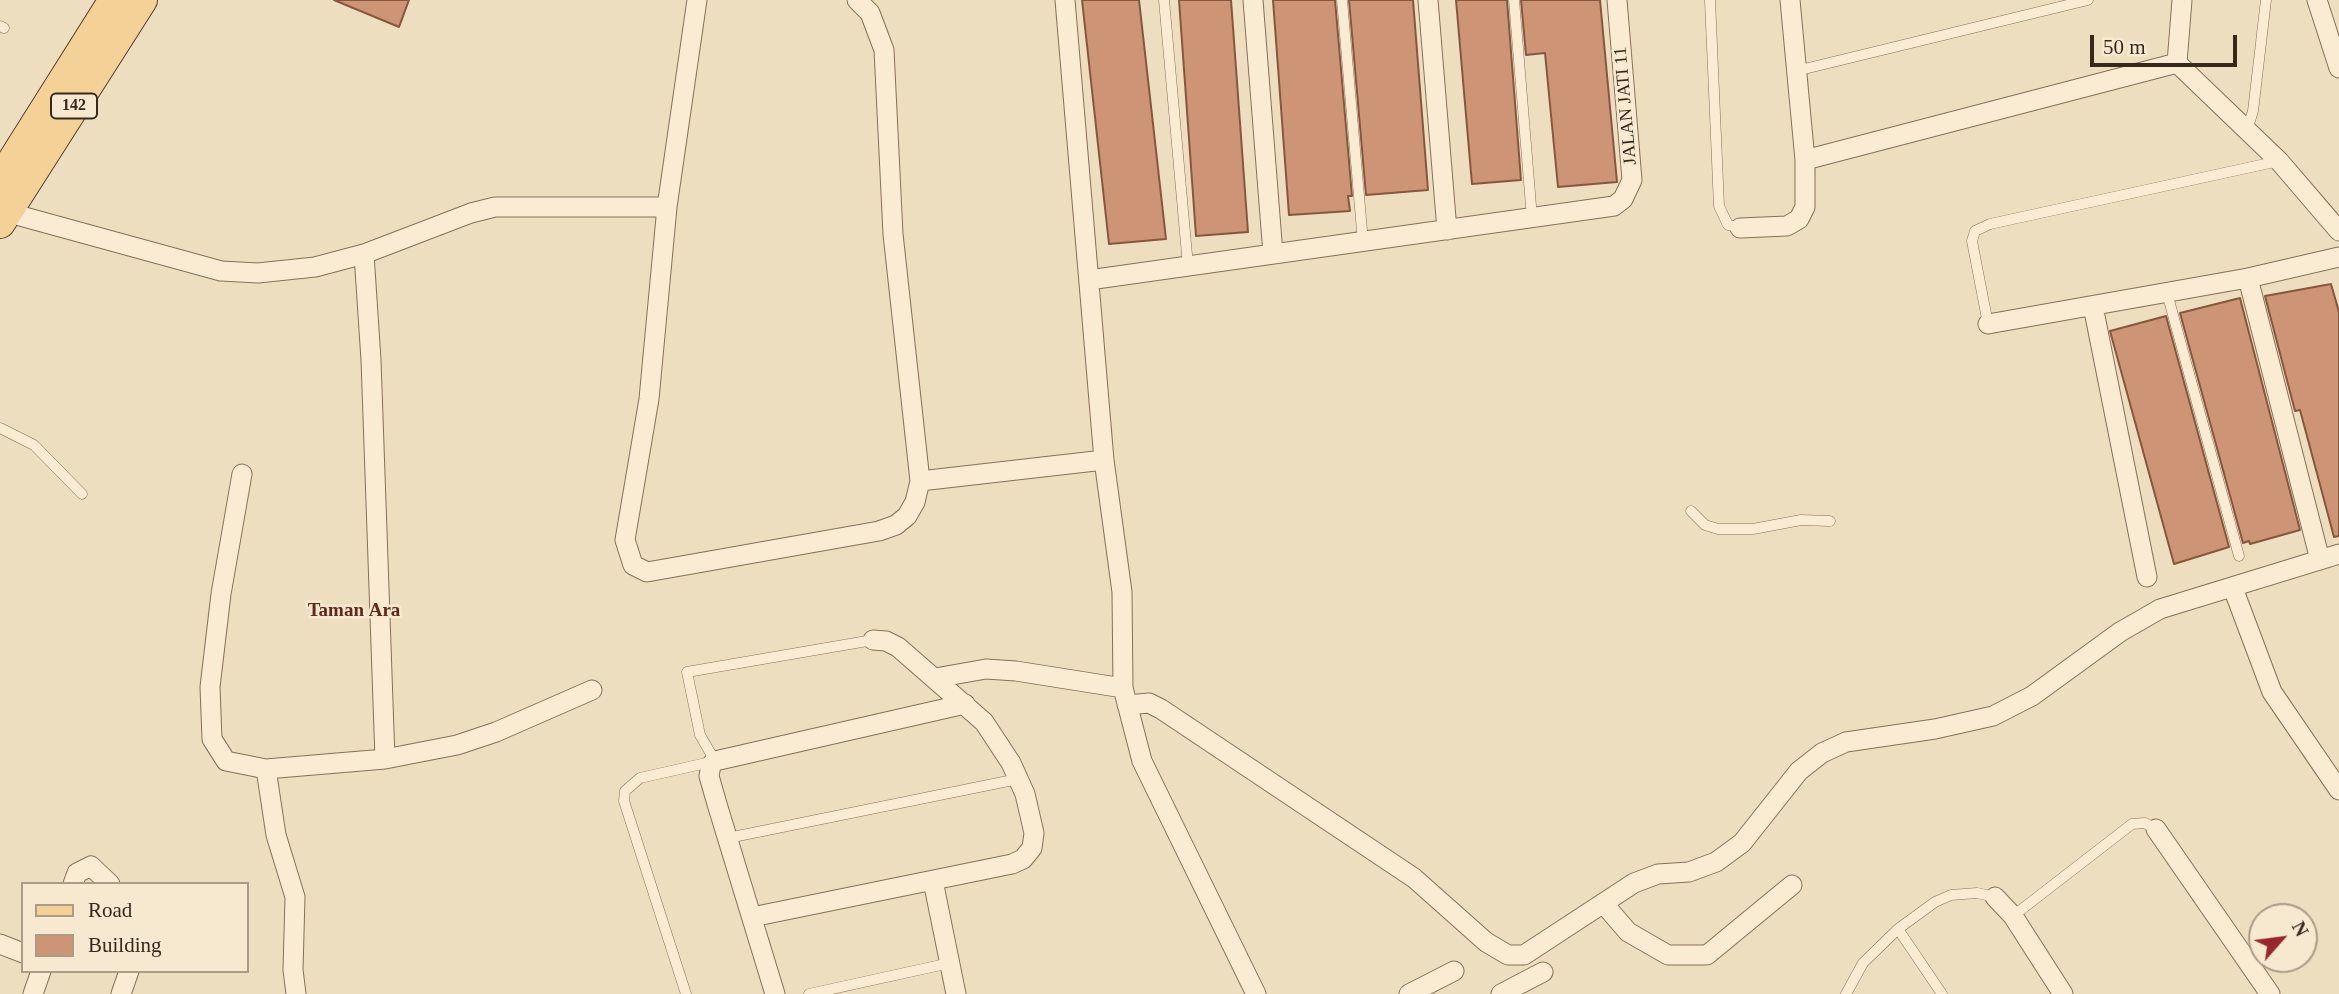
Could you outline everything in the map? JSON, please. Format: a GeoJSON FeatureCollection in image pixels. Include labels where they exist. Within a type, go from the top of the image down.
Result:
{"type":"FeatureCollection","features":[{"type":"Feature","properties":{"kind":"main road","name":"142"},"geometry":{"type":"LineString","coordinates":[[0,181],[114,0]]}},
{"type":"Feature","properties":{"kind":"main road","name":"142"},"geometry":{"type":"LineString","coordinates":[[3,218],[142,0]]}},
{"type":"Feature","properties":{"kind":"street"},"geometry":{"type":"LineString","coordinates":[[696,0],[667,207],[649,399],[625,540],[634,565],[647,572],[879,531],[896,525],[908,516],[915,502],[920,481],[893,234],[884,50],[870,13],[857,0]]}},
{"type":"Feature","properties":{"kind":"street"},"geometry":{"type":"LineString","coordinates":[[1065,0],[1104,460],[1122,592],[1125,697],[1142,761],[1256,994]]}},
{"type":"Feature","properties":{"kind":"street"},"geometry":{"type":"LineString","coordinates":[[1253,0],[1273,254]]}},
{"type":"Feature","properties":{"kind":"street"},"geometry":{"type":"LineString","coordinates":[[1428,0],[1447,230]]}},
{"type":"Feature","properties":{"kind":"street","name":"JALAN JATI 11"},"geometry":{"type":"LineString","coordinates":[[1532,218],[1614,206],[1623,199],[1632,180],[1617,0]]}},
{"type":"Feature","properties":{"kind":"street"},"geometry":{"type":"LineString","coordinates":[[1740,228],[1787,226],[1799,219],[1805,207],[1805,160],[1790,0]]}},
{"type":"Feature","properties":{"kind":"street"},"geometry":{"type":"LineString","coordinates":[[2177,63],[2182,0]]}},
{"type":"Feature","properties":{"kind":"street"},"geometry":{"type":"LineString","coordinates":[[2317,0],[2339,68]]}},
{"type":"Feature","properties":{"kind":"street"},"geometry":{"type":"LineString","coordinates":[[1805,160],[2177,63]]}},
{"type":"Feature","properties":{"kind":"street"},"geometry":{"type":"LineString","coordinates":[[2177,63],[2279,161],[2339,232]]}},
{"type":"Feature","properties":{"kind":"street"},"geometry":{"type":"LineString","coordinates":[[3,218],[221,271],[258,274],[290,271],[363,254],[495,206],[667,207]]}},
{"type":"Feature","properties":{"kind":"street"},"geometry":{"type":"LineString","coordinates":[[1089,281],[1532,218]]}},
{"type":"Feature","properties":{"kind":"street"},"geometry":{"type":"LineString","coordinates":[[363,254],[371,360],[385,758]]}},
{"type":"Feature","properties":{"kind":"street"},"geometry":{"type":"LineString","coordinates":[[1989,324],[2338,262]]}},
{"type":"Feature","properties":{"kind":"street"},"geometry":{"type":"LineString","coordinates":[[2248,278],[2320,560]]}},
{"type":"Feature","properties":{"kind":"street"},"geometry":{"type":"LineString","coordinates":[[2093,306],[2147,577]]}},
{"type":"Feature","properties":{"kind":"street"},"geometry":{"type":"LineString","coordinates":[[920,481],[1104,460]]}},
{"type":"Feature","properties":{"kind":"street"},"geometry":{"type":"LineString","coordinates":[[242,474],[221,594],[210,687],[212,739],[226,761],[265,769],[385,758],[457,745],[592,690]]}},
{"type":"Feature","properties":{"kind":"street"},"geometry":{"type":"LineString","coordinates":[[935,678],[986,669],[1016,671],[1149,703],[1414,878],[1486,942],[1508,955],[1524,956],[1634,883],[1658,874],[1689,872],[1716,862],[1742,843],[1799,771],[1822,753],[1846,742],[1935,729],[1993,716],[2032,696],[2141,619],[2161,609],[2339,554]]}},
{"type":"Feature","properties":{"kind":"street"},"geometry":{"type":"LineString","coordinates":[[2233,588],[2272,692],[2339,790]]}},
{"type":"Feature","properties":{"kind":"street"},"geometry":{"type":"LineString","coordinates":[[752,917],[1012,864],[1032,848],[1034,834],[1018,779],[984,722],[898,647],[886,640],[873,640]]}},
{"type":"Feature","properties":{"kind":"street"},"geometry":{"type":"LineString","coordinates":[[775,994],[709,776],[715,761],[965,704]]}},
{"type":"Feature","properties":{"kind":"street"},"geometry":{"type":"LineString","coordinates":[[265,769],[276,835],[295,897],[293,970],[296,994]]}},
{"type":"Feature","properties":{"kind":"street"},"geometry":{"type":"LineString","coordinates":[[2156,828],[2270,994]]}},
{"type":"Feature","properties":{"kind":"street"},"geometry":{"type":"LineString","coordinates":[[74,882],[77,873],[90,866],[108,882]]}},
{"type":"Feature","properties":{"kind":"street"},"geometry":{"type":"LineString","coordinates":[[933,881],[956,994]]}},
{"type":"Feature","properties":{"kind":"street"},"geometry":{"type":"LineString","coordinates":[[1603,902],[1628,932],[1668,954],[1707,955],[1792,884]]}},
{"type":"Feature","properties":{"kind":"street"},"geometry":{"type":"LineString","coordinates":[[1995,897],[2013,916],[2063,994]]}},
{"type":"Feature","properties":{"kind":"street"},"geometry":{"type":"LineString","coordinates":[[0,944],[21,952]]}},
{"type":"Feature","properties":{"kind":"street"},"geometry":{"type":"LineString","coordinates":[[1409,994],[1454,971]]}},
{"type":"Feature","properties":{"kind":"street"},"geometry":{"type":"LineString","coordinates":[[1501,994],[1543,972]]}},
{"type":"Feature","properties":{"kind":"street"},"geometry":{"type":"LineString","coordinates":[[33,994],[40,973]]}},
{"type":"Feature","properties":{"kind":"street"},"geometry":{"type":"LineString","coordinates":[[121,994],[128,973]]}},
{"type":"Feature","properties":{"kind":"lane"},"geometry":{"type":"LineString","coordinates":[[1164,0],[1188,266]]}},
{"type":"Feature","properties":{"kind":"lane"},"geometry":{"type":"LineString","coordinates":[[1342,0],[1363,242]]}},
{"type":"Feature","properties":{"kind":"lane"},"geometry":{"type":"LineString","coordinates":[[1514,0],[1532,218]]}},
{"type":"Feature","properties":{"kind":"lane"},"geometry":{"type":"LineString","coordinates":[[1710,0],[1719,206],[1728,225],[1740,228]]}},
{"type":"Feature","properties":{"kind":"lane"},"geometry":{"type":"LineString","coordinates":[[1796,71],[2088,0]]}},
{"type":"Feature","properties":{"kind":"lane"},"geometry":{"type":"LineString","coordinates":[[2247,130],[2253,111],[2266,0]]}},
{"type":"Feature","properties":{"kind":"lane"},"geometry":{"type":"LineString","coordinates":[[1989,324],[1972,241],[1975,231],[1990,224],[2279,161]]}},
{"type":"Feature","properties":{"kind":"lane"},"geometry":{"type":"LineString","coordinates":[[2167,293],[2239,556]]}},
{"type":"Feature","properties":{"kind":"lane"},"geometry":{"type":"LineString","coordinates":[[0,428],[34,445],[82,494]]}},
{"type":"Feature","properties":{"kind":"lane"},"geometry":{"type":"LineString","coordinates":[[1691,511],[1705,526],[1718,529],[1753,529],[1801,520],[1830,521]]}},
{"type":"Feature","properties":{"kind":"lane"},"geometry":{"type":"LineString","coordinates":[[686,994],[624,802],[625,791],[640,778],[715,761],[699,736],[687,671],[873,640]]}},
{"type":"Feature","properties":{"kind":"lane"},"geometry":{"type":"LineString","coordinates":[[728,838],[1018,779]]}},
{"type":"Feature","properties":{"kind":"lane"},"geometry":{"type":"LineString","coordinates":[[2013,916],[2132,824],[2145,823],[2156,828]]}},
{"type":"Feature","properties":{"kind":"lane"},"geometry":{"type":"LineString","coordinates":[[1846,994],[1863,963],[1898,929],[1935,902],[1951,895],[1977,893],[1995,897]]}},
{"type":"Feature","properties":{"kind":"lane"},"geometry":{"type":"LineString","coordinates":[[1898,929],[1942,994]]}},
{"type":"Feature","properties":{"kind":"lane"},"geometry":{"type":"LineString","coordinates":[[809,994],[950,963]]}},
{"type":"Feature","properties":{"kind":"building"},"geometry":{"type":"Polygon","coordinates":[[[334,0],[409,0],[399,27],[334,0]]]}},
{"type":"Feature","properties":{"kind":"building"},"geometry":{"type":"Polygon","coordinates":[[[1082,0],[1139,0],[1166,239],[1109,244],[1082,0]]]}},
{"type":"Feature","properties":{"kind":"building"},"geometry":{"type":"Polygon","coordinates":[[[1179,0],[1231,0],[1248,232],[1196,236],[1179,0]]]}},
{"type":"Feature","properties":{"kind":"building"},"geometry":{"type":"Polygon","coordinates":[[[1273,0],[1335,0],[1352,196],[1348,196],[1350,211],[1289,215],[1273,0]]]}},
{"type":"Feature","properties":{"kind":"building"},"geometry":{"type":"Polygon","coordinates":[[[1349,0],[1413,0],[1428,190],[1366,195],[1349,0]]]}},
{"type":"Feature","properties":{"kind":"building"},"geometry":{"type":"Polygon","coordinates":[[[1456,0],[1507,0],[1521,180],[1472,184],[1456,0]]]}},
{"type":"Feature","properties":{"kind":"building"},"geometry":{"type":"Polygon","coordinates":[[[1521,0],[1600,0],[1617,182],[1558,187],[1545,53],[1526,55],[1521,0]]]}},
{"type":"Feature","properties":{"kind":"building"},"geometry":{"type":"Polygon","coordinates":[[[2331,284],[2339,312],[2339,536],[2334,537],[2300,410],[2295,411],[2265,296],[2331,284]]]}},
{"type":"Feature","properties":{"kind":"building"},"geometry":{"type":"Polygon","coordinates":[[[2240,298],[2300,530],[2250,544],[2249,541],[2243,543],[2180,313],[2240,298]]]}},
{"type":"Feature","properties":{"kind":"building"},"geometry":{"type":"Polygon","coordinates":[[[2166,316],[2229,547],[2174,564],[2110,331],[2166,316]]]}},
{"type":"Feature","properties":{"kind":"district","name":"Taman Ara"},"geometry":{"type":"Point","coordinates":[354,611]}}]}
